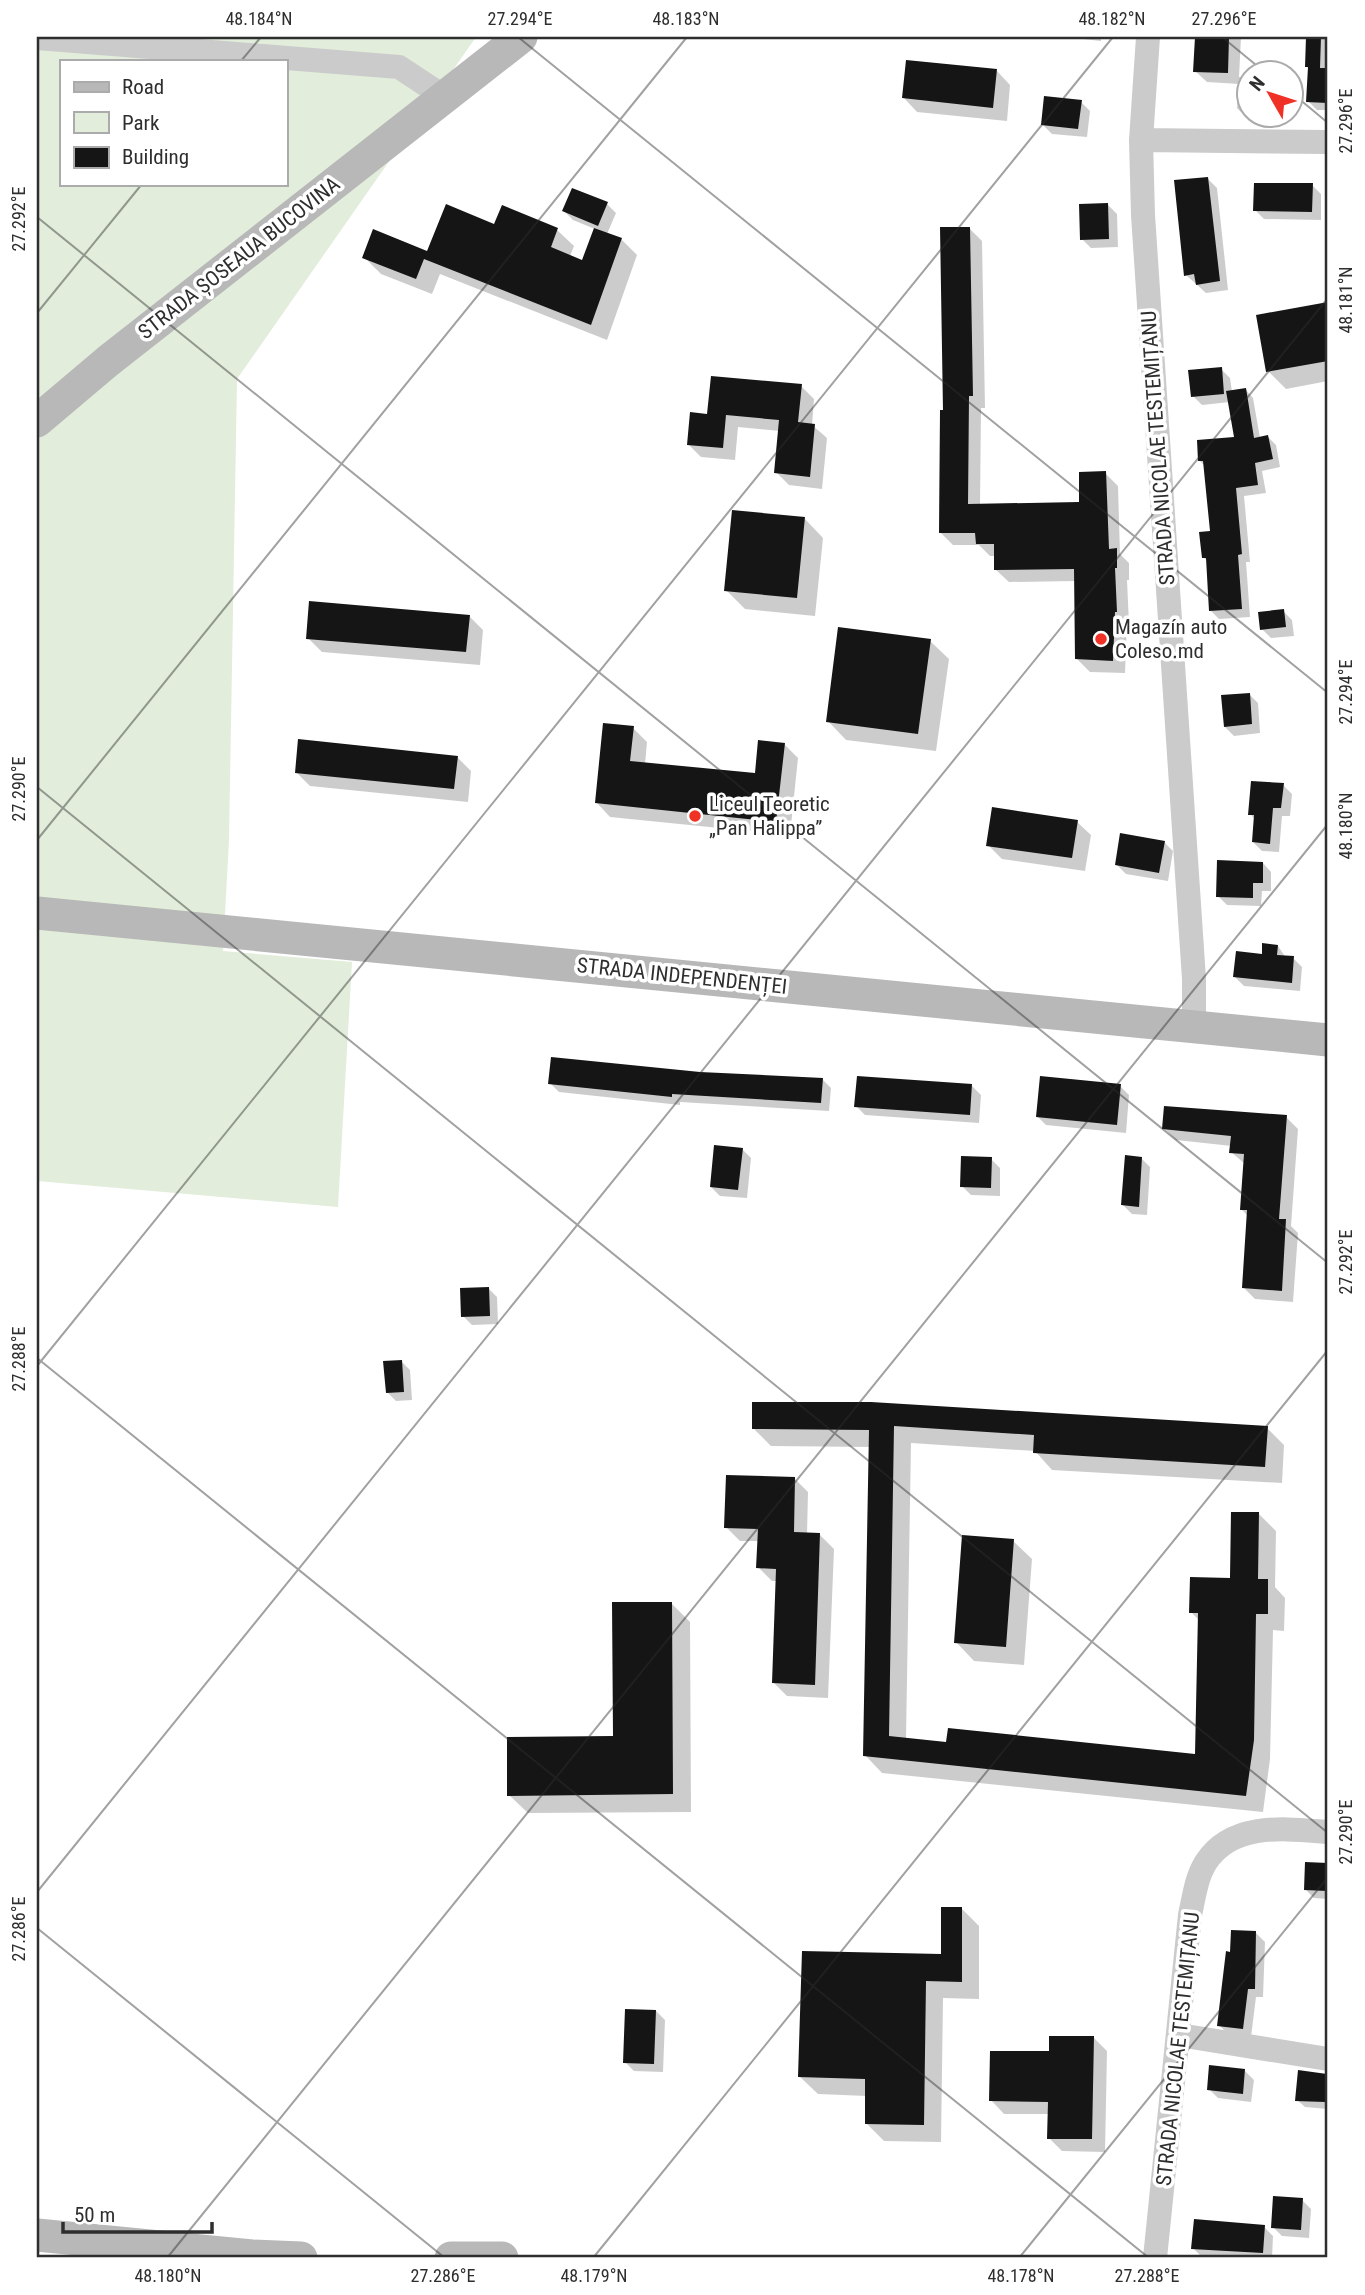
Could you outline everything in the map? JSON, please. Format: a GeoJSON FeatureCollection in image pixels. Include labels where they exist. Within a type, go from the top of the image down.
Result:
{"type":"FeatureCollection","features":[{"type":"Feature","properties":{"kind":"main road","name":"STRADA ȘOSEAUA BUCOVINA"},"geometry":{"type":"LineString","coordinates":[[37,421],[119,353],[521,37]]}},
{"type":"Feature","properties":{"kind":"main road"},"geometry":{"type":"LineString","coordinates":[[37,895],[81,918]]}},
{"type":"Feature","properties":{"kind":"main road","name":"STRADA INDEPENDENȚEI"},"geometry":{"type":"LineString","coordinates":[[37,913],[1328,1040]]}},
{"type":"Feature","properties":{"kind":"main road"},"geometry":{"type":"LineString","coordinates":[[37,2235],[252,2256],[301,2258]]}},
{"type":"Feature","properties":{"kind":"main road"},"geometry":{"type":"LineString","coordinates":[[452,2258],[502,2258]]}},
{"type":"Feature","properties":{"kind":"street","name":"STRADA NICOLAE TESTEMIȚANU"},"geometry":{"type":"LineString","coordinates":[[1148,37],[1141,140],[1143,215],[1194,979],[1194,1027]]}},
{"type":"Feature","properties":{"kind":"street"},"geometry":{"type":"LineString","coordinates":[[37,38],[399,67],[443,96]]}},
{"type":"Feature","properties":{"kind":"street"},"geometry":{"type":"LineString","coordinates":[[1141,140],[1328,142]]}},
{"type":"Feature","properties":{"kind":"street","name":"STRADA NICOLAE TESTEMIȚANU"},"geometry":{"type":"LineString","coordinates":[[1155,2258],[1190,1915],[1198,1881],[1207,1861],[1221,1847],[1241,1836],[1263,1829],[1328,1832]]}},
{"type":"Feature","properties":{"kind":"street"},"geometry":{"type":"LineString","coordinates":[[1179,2035],[1328,2059]]}},
{"type":"Feature","properties":{"kind":"green space"},"geometry":{"type":"Polygon","coordinates":[[[37,37],[476,37],[237,379],[229,840],[223,951],[352,962],[338,1207],[37,1181],[37,37]]]}},
{"type":"Feature","properties":{"kind":"building"},"geometry":{"type":"Polygon","coordinates":[[[1195,37],[1229,37],[1228,73],[1193,72],[1195,37]]]}},
{"type":"Feature","properties":{"kind":"building"},"geometry":{"type":"Polygon","coordinates":[[[1306,37],[1321,37],[1320,68],[1328,68],[1328,103],[1306,102],[1308,67],[1305,60],[1306,37]]]}},
{"type":"Feature","properties":{"kind":"building"},"geometry":{"type":"Polygon","coordinates":[[[906,60],[997,69],[993,108],[902,98],[906,60]]]}},
{"type":"Feature","properties":{"kind":"building"},"geometry":{"type":"Polygon","coordinates":[[[1044,96],[1082,100],[1078,129],[1041,125],[1044,96]]]}},
{"type":"Feature","properties":{"kind":"building"},"geometry":{"type":"Polygon","coordinates":[[[1208,177],[1220,281],[1196,285],[1194,274],[1184,276],[1174,180],[1208,177]]]}},
{"type":"Feature","properties":{"kind":"building"},"geometry":{"type":"Polygon","coordinates":[[[1254,183],[1313,183],[1312,212],[1253,211],[1254,183]]]}},
{"type":"Feature","properties":{"kind":"building"},"geometry":{"type":"Polygon","coordinates":[[[572,188],[608,202],[598,226],[562,211],[572,188]]]}},
{"type":"Feature","properties":{"kind":"building"},"geometry":{"type":"Polygon","coordinates":[[[1108,203],[1109,239],[1080,240],[1079,204],[1108,203]]]}},
{"type":"Feature","properties":{"kind":"building"},"geometry":{"type":"Polygon","coordinates":[[[446,204],[494,224],[502,205],[558,228],[551,247],[582,260],[594,228],[622,238],[591,325],[424,259],[416,279],[362,258],[373,229],[427,251],[425,256],[446,204]]]}},
{"type":"Feature","properties":{"kind":"building"},"geometry":{"type":"Polygon","coordinates":[[[940,227],[970,227],[973,396],[969,396],[968,504],[1079,502],[1079,472],[1106,471],[1109,549],[1117,548],[1117,612],[1113,661],[1075,659],[1074,569],[994,570],[994,544],[976,544],[975,533],[939,533],[940,410],[943,410],[940,227]]]}},
{"type":"Feature","properties":{"kind":"building"},"geometry":{"type":"Polygon","coordinates":[[[1328,302],[1328,361],[1266,372],[1256,315],[1328,302]]]}},
{"type":"Feature","properties":{"kind":"building"},"geometry":{"type":"Polygon","coordinates":[[[1222,367],[1224,394],[1191,397],[1188,370],[1222,367]]]}},
{"type":"Feature","properties":{"kind":"building"},"geometry":{"type":"Polygon","coordinates":[[[711,376],[802,384],[798,422],[815,424],[810,477],[774,473],[779,420],[726,415],[723,448],[687,445],[690,412],[707,414],[711,376]]]}},
{"type":"Feature","properties":{"kind":"building"},"geometry":{"type":"Polygon","coordinates":[[[1246,388],[1254,438],[1268,435],[1273,459],[1255,463],[1258,485],[1236,488],[1242,554],[1238,555],[1242,609],[1209,611],[1206,558],[1202,558],[1199,532],[1210,531],[1203,461],[1198,461],[1197,440],[1234,437],[1226,391],[1246,388]]]}},
{"type":"Feature","properties":{"kind":"building"},"geometry":{"type":"Polygon","coordinates":[[[732,510],[805,517],[797,598],[724,591],[732,510]]]}},
{"type":"Feature","properties":{"kind":"building"},"geometry":{"type":"Polygon","coordinates":[[[309,601],[470,615],[466,652],[306,639],[309,601]]]}},
{"type":"Feature","properties":{"kind":"building"},"geometry":{"type":"Polygon","coordinates":[[[1284,609],[1286,627],[1260,630],[1258,612],[1284,609]]]}},
{"type":"Feature","properties":{"kind":"building"},"geometry":{"type":"Polygon","coordinates":[[[838,627],[931,639],[918,734],[826,722],[838,627]]]}},
{"type":"Feature","properties":{"kind":"building"},"geometry":{"type":"Polygon","coordinates":[[[1250,693],[1252,724],[1224,727],[1221,695],[1250,693]]]}},
{"type":"Feature","properties":{"kind":"building"},"geometry":{"type":"Polygon","coordinates":[[[603,723],[634,726],[630,761],[755,773],[758,740],[785,743],[776,822],[595,803],[603,723]]]}},
{"type":"Feature","properties":{"kind":"building"},"geometry":{"type":"Polygon","coordinates":[[[298,739],[458,756],[454,789],[295,773],[298,739]]]}},
{"type":"Feature","properties":{"kind":"building"},"geometry":{"type":"Polygon","coordinates":[[[1251,781],[1284,783],[1281,808],[1273,808],[1270,844],[1252,842],[1254,815],[1248,815],[1251,781]]]}},
{"type":"Feature","properties":{"kind":"building"},"geometry":{"type":"Polygon","coordinates":[[[992,807],[1078,820],[1072,858],[986,846],[992,807]]]}},
{"type":"Feature","properties":{"kind":"building"},"geometry":{"type":"Polygon","coordinates":[[[1120,833],[1165,841],[1159,873],[1115,865],[1120,833]]]}},
{"type":"Feature","properties":{"kind":"building"},"geometry":{"type":"Polygon","coordinates":[[[1217,860],[1263,862],[1263,883],[1253,883],[1253,898],[1216,897],[1217,860]]]}},
{"type":"Feature","properties":{"kind":"building"},"geometry":{"type":"Polygon","coordinates":[[[1262,943],[1278,945],[1277,955],[1294,956],[1292,983],[1233,977],[1236,951],[1262,954],[1262,943]]]}},
{"type":"Feature","properties":{"kind":"building"},"geometry":{"type":"Polygon","coordinates":[[[551,1057],[700,1072],[823,1078],[821,1103],[672,1094],[672,1097],[548,1084],[551,1057]]]}},
{"type":"Feature","properties":{"kind":"building"},"geometry":{"type":"Polygon","coordinates":[[[857,1076],[972,1084],[970,1115],[854,1107],[857,1076]]]}},
{"type":"Feature","properties":{"kind":"building"},"geometry":{"type":"Polygon","coordinates":[[[1040,1076],[1121,1084],[1117,1125],[1036,1117],[1040,1076]]]}},
{"type":"Feature","properties":{"kind":"building"},"geometry":{"type":"Polygon","coordinates":[[[1164,1106],[1287,1115],[1279,1219],[1286,1219],[1282,1291],[1242,1288],[1247,1210],[1240,1210],[1244,1154],[1229,1153],[1231,1136],[1162,1129],[1164,1106]]]}},
{"type":"Feature","properties":{"kind":"building"},"geometry":{"type":"Polygon","coordinates":[[[714,1145],[743,1148],[738,1190],[710,1187],[714,1145]]]}},
{"type":"Feature","properties":{"kind":"building"},"geometry":{"type":"Polygon","coordinates":[[[1125,1155],[1142,1157],[1139,1207],[1121,1205],[1125,1155]]]}},
{"type":"Feature","properties":{"kind":"building"},"geometry":{"type":"Polygon","coordinates":[[[961,1156],[992,1157],[991,1188],[960,1187],[961,1156]]]}},
{"type":"Feature","properties":{"kind":"building"},"geometry":{"type":"Polygon","coordinates":[[[489,1287],[490,1316],[461,1317],[460,1288],[489,1287]]]}},
{"type":"Feature","properties":{"kind":"building"},"geometry":{"type":"Polygon","coordinates":[[[402,1360],[404,1392],[386,1393],[383,1361],[402,1360]]]}},
{"type":"Feature","properties":{"kind":"building"},"geometry":{"type":"Polygon","coordinates":[[[752,1402],[871,1402],[1268,1426],[1265,1467],[1033,1453],[1034,1435],[894,1426],[889,1736],[946,1742],[948,1728],[1195,1754],[1198,1613],[1189,1613],[1190,1577],[1230,1578],[1231,1512],[1259,1512],[1258,1579],[1268,1579],[1268,1614],[1256,1614],[1254,1740],[1246,1796],[863,1756],[869,1430],[752,1429],[752,1402]]]}},
{"type":"Feature","properties":{"kind":"building"},"geometry":{"type":"Polygon","coordinates":[[[726,1475],[795,1477],[794,1532],[820,1533],[815,1685],[772,1683],[776,1569],[756,1568],[758,1529],[724,1528],[726,1475]]]}},
{"type":"Feature","properties":{"kind":"building"},"geometry":{"type":"Polygon","coordinates":[[[962,1535],[1014,1539],[1006,1647],[954,1643],[962,1535]]]}},
{"type":"Feature","properties":{"kind":"building"},"geometry":{"type":"Polygon","coordinates":[[[612,1602],[672,1602],[673,1794],[507,1796],[507,1737],[613,1736],[612,1602]]]}},
{"type":"Feature","properties":{"kind":"building"},"geometry":{"type":"Polygon","coordinates":[[[1305,1862],[1328,1863],[1328,1891],[1304,1890],[1305,1862]]]}},
{"type":"Feature","properties":{"kind":"building"},"geometry":{"type":"Polygon","coordinates":[[[941,1907],[962,1907],[962,1982],[926,1981],[924,2125],[865,2124],[865,2079],[798,2077],[802,1951],[941,1954],[941,1907]]]}},
{"type":"Feature","properties":{"kind":"building"},"geometry":{"type":"Polygon","coordinates":[[[1231,1930],[1256,1931],[1255,1989],[1248,1989],[1243,2029],[1217,2026],[1226,1951],[1230,1952],[1231,1930]]]}},
{"type":"Feature","properties":{"kind":"building"},"geometry":{"type":"Polygon","coordinates":[[[625,2009],[656,2010],[654,2064],[623,2063],[625,2009]]]}},
{"type":"Feature","properties":{"kind":"building"},"geometry":{"type":"Polygon","coordinates":[[[1049,2036],[1094,2036],[1092,2139],[1047,2139],[1048,2102],[989,2101],[990,2051],[1049,2051],[1049,2036]]]}},
{"type":"Feature","properties":{"kind":"building"},"geometry":{"type":"Polygon","coordinates":[[[1209,2065],[1245,2069],[1243,2094],[1207,2090],[1209,2065]]]}},
{"type":"Feature","properties":{"kind":"building"},"geometry":{"type":"Polygon","coordinates":[[[1298,2070],[1327,2074],[1325,2102],[1295,2101],[1298,2070]]]}},
{"type":"Feature","properties":{"kind":"building"},"geometry":{"type":"Polygon","coordinates":[[[1273,2196],[1303,2198],[1301,2230],[1271,2228],[1273,2196]]]}},
{"type":"Feature","properties":{"kind":"building"},"geometry":{"type":"Polygon","coordinates":[[[1194,2219],[1265,2225],[1263,2253],[1191,2249],[1194,2219]]]}},
{"type":"Feature","properties":{"kind":"place","name":"Magazín auto Coleso.md"},"geometry":{"type":"Point","coordinates":[1101,639]}},
{"type":"Feature","properties":{"kind":"place","name":"Liceul Teoretic „Pan Halippa”"},"geometry":{"type":"Point","coordinates":[695,816]}}]}
